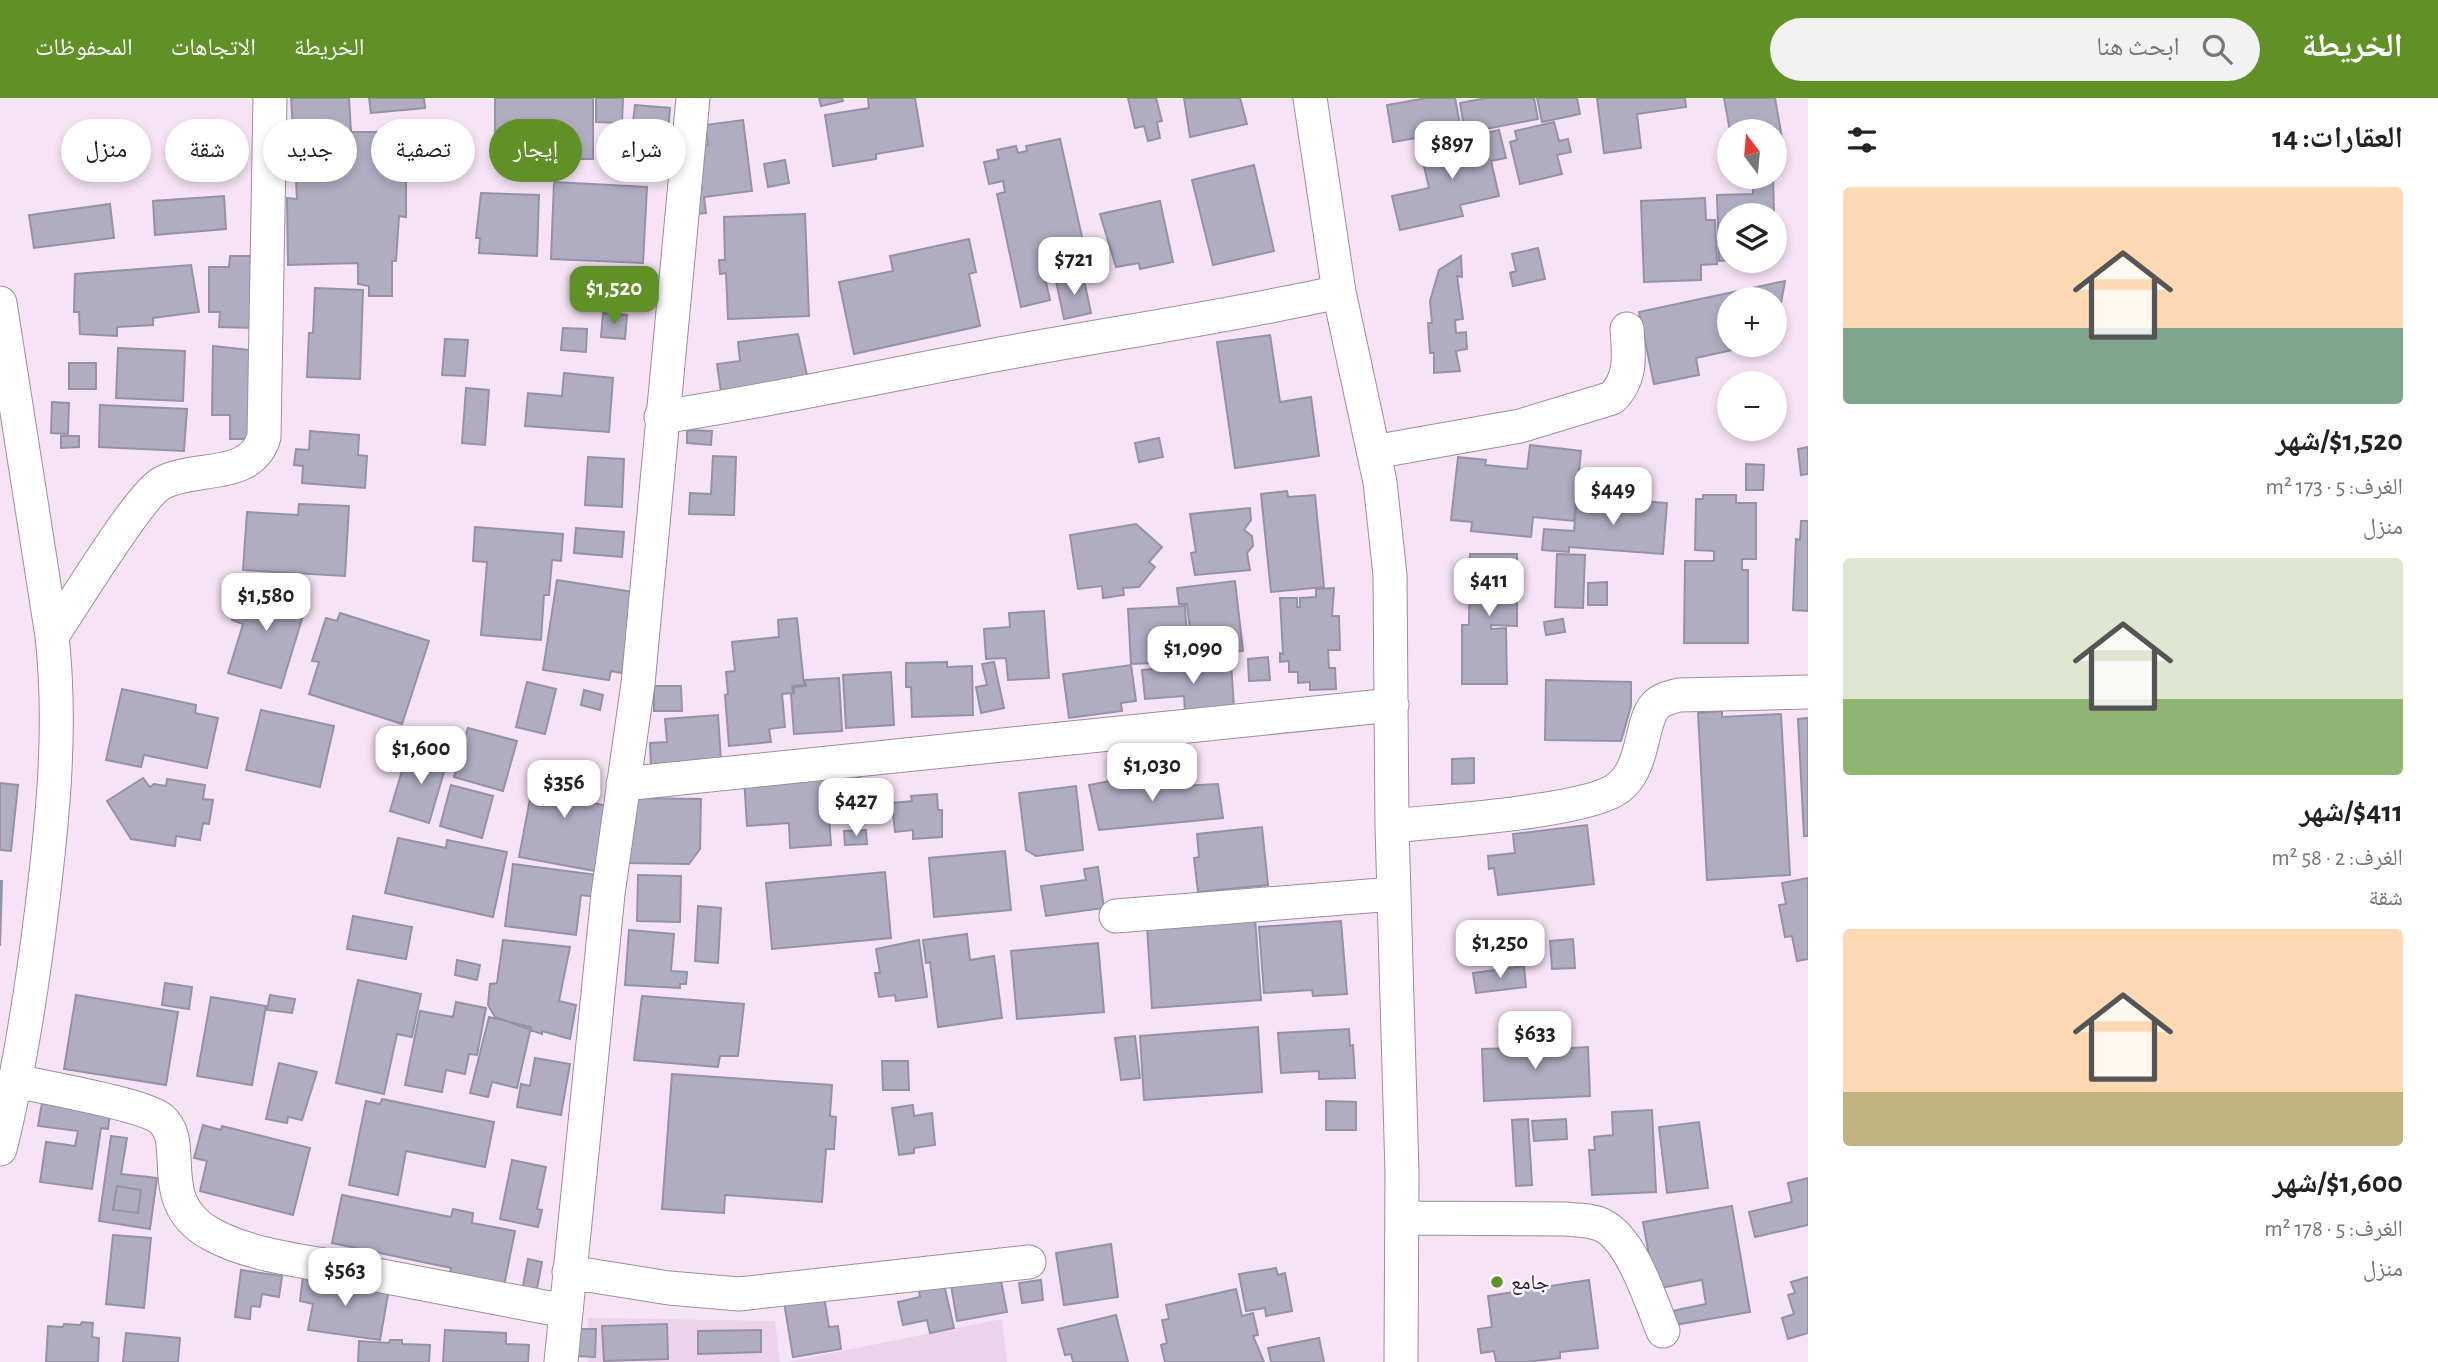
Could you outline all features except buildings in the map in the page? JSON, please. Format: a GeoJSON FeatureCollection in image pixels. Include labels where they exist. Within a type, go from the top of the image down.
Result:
{"type":"FeatureCollection","features":[{"type":"Feature","properties":{"kind":"street"},"geometry":{"type":"LineString","coordinates":[[52,636],[151,491],[177,477],[247,462],[260,448],[264,437],[269,293],[270,98]]}},
{"type":"Feature","properties":{"kind":"street"},"geometry":{"type":"LineString","coordinates":[[561,1362],[608,894],[638,684],[693,98]]}},
{"type":"Feature","properties":{"kind":"street"},"geometry":{"type":"LineString","coordinates":[[1310,98],[1339,292],[1386,518],[1390,575],[1392,826],[1402,1218],[1401,1362]]}},
{"type":"Feature","properties":{"kind":"street"},"geometry":{"type":"LineString","coordinates":[[661,417],[766,401],[1000,354],[1187,323],[1339,292]]}},
{"type":"Feature","properties":{"kind":"street"},"geometry":{"type":"LineString","coordinates":[[0,303],[56,672],[56,773],[15,1007],[17,1082],[0,1149]]}},
{"type":"Feature","properties":{"kind":"street"},"geometry":{"type":"LineString","coordinates":[[1374,452],[1520,426],[1612,398],[1623,387],[1628,374],[1627,329]]}},
{"type":"Feature","properties":{"kind":"street"},"geometry":{"type":"LineString","coordinates":[[1392,826],[1516,812],[1597,799],[1619,788],[1631,773],[1654,707],[1665,699],[1679,695],[1808,692]]}},
{"type":"Feature","properties":{"kind":"street"},"geometry":{"type":"LineString","coordinates":[[623,784],[1392,705]]}},
{"type":"Feature","properties":{"kind":"street"},"geometry":{"type":"LineString","coordinates":[[1116,916],[1394,894]]}},
{"type":"Feature","properties":{"kind":"street"},"geometry":{"type":"LineString","coordinates":[[17,1082],[97,1099],[152,1114],[163,1120],[169,1130],[177,1198],[198,1226],[213,1236],[268,1254],[565,1311]]}},
{"type":"Feature","properties":{"kind":"street"},"geometry":{"type":"LineString","coordinates":[[1402,1218],[1565,1219],[1591,1221],[1605,1226],[1619,1237],[1663,1331]]}},
{"type":"Feature","properties":{"kind":"street"},"geometry":{"type":"LineString","coordinates":[[569,1272],[669,1288],[739,1294],[1029,1262]]}},
{"type":"Feature","properties":{"kind":"shaded area"},"geometry":{"type":"Polygon","coordinates":[[[588,1318],[775,1321],[780,1362],[588,1362],[588,1318]]]}},
{"type":"Feature","properties":{"kind":"shaded area"},"geometry":{"type":"Polygon","coordinates":[[[1002,1319],[1007,1362],[787,1362],[1002,1319]]]}},
{"type":"Feature","properties":{"kind":"place","name":"جامع"},"geometry":{"type":"Point","coordinates":[1497,1282]}}]}
